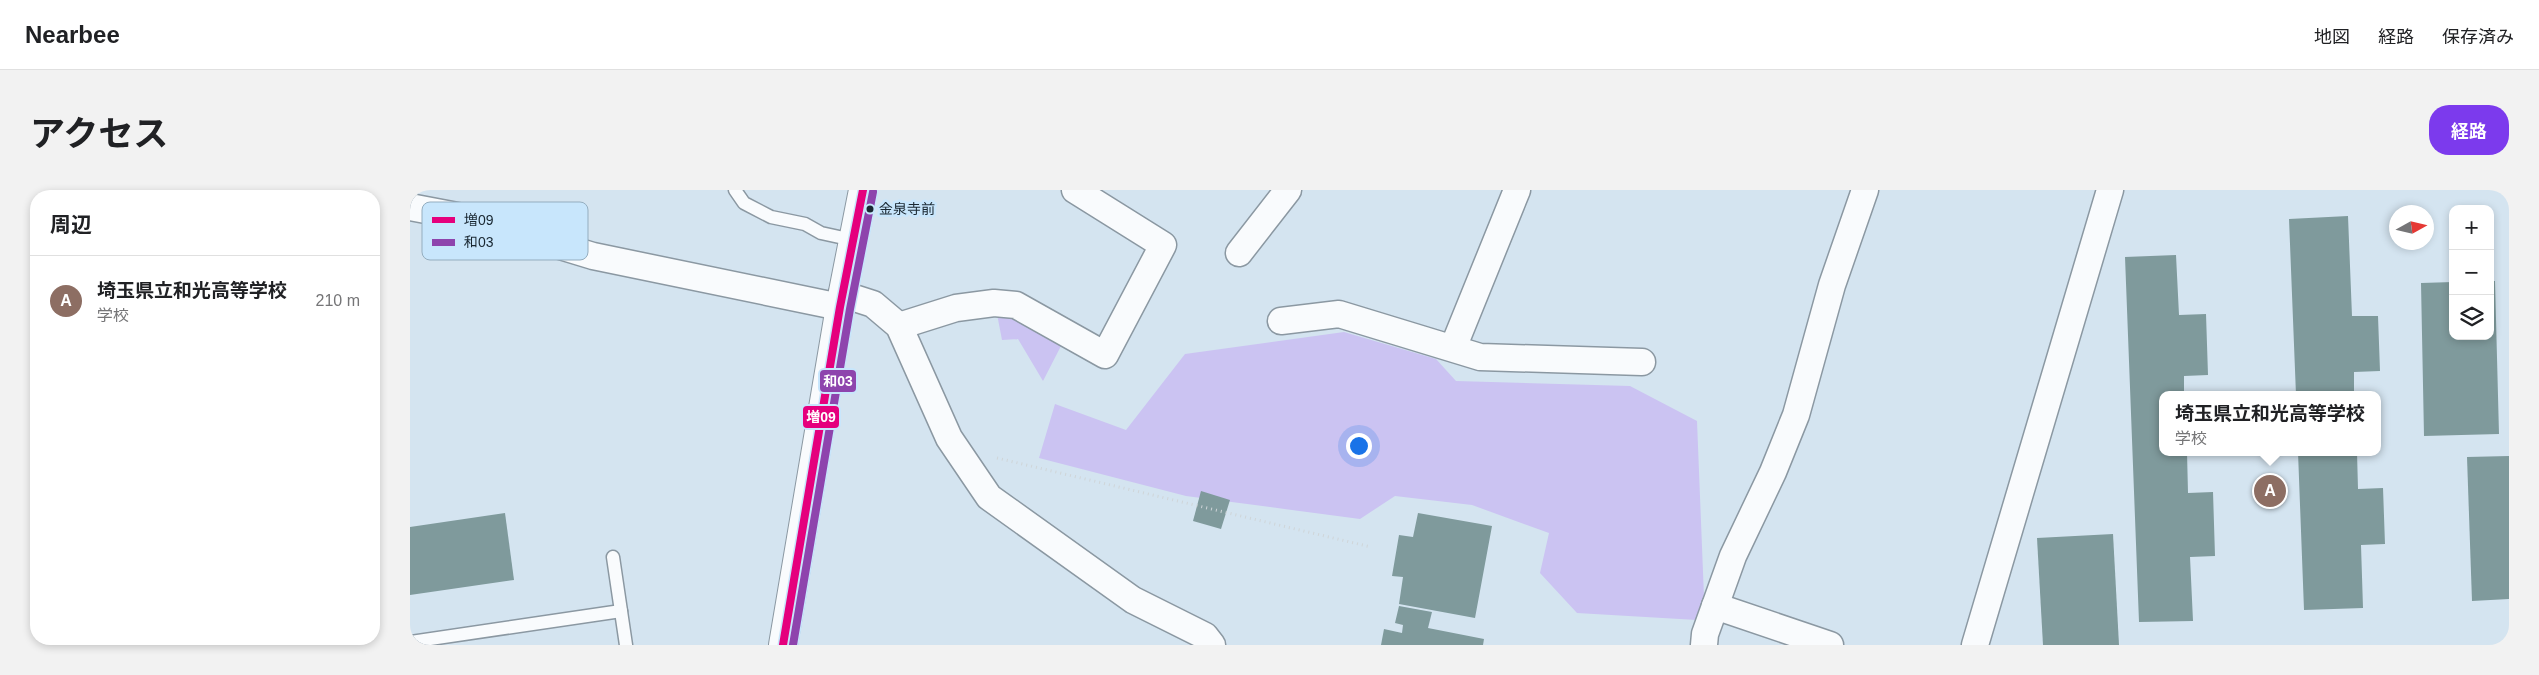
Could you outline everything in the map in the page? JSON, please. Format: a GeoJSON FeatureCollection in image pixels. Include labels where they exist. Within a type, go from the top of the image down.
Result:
{"type":"FeatureCollection","features":[{"type":"Feature","properties":{"kind":"street"},"geometry":{"type":"LineString","coordinates":[[783,645],[841,301],[863,190]]}},
{"type":"Feature","properties":{"kind":"street"},"geometry":{"type":"LineString","coordinates":[[899,326],[956,308],[994,302],[1016,305],[1105,355],[1163,245],[1075,190]]}},
{"type":"Feature","properties":{"kind":"street"},"geometry":{"type":"LineString","coordinates":[[1239,252],[1288,190]]}},
{"type":"Feature","properties":{"kind":"street"},"geometry":{"type":"LineString","coordinates":[[1453,348],[1517,190]]}},
{"type":"Feature","properties":{"kind":"street"},"geometry":{"type":"LineString","coordinates":[[1704,645],[1732,556],[1773,472],[1796,415],[1832,285],[1865,190]]}},
{"type":"Feature","properties":{"kind":"street"},"geometry":{"type":"LineString","coordinates":[[1975,645],[2110,190]]}},
{"type":"Feature","properties":{"kind":"street"},"geometry":{"type":"LineString","coordinates":[[588,254],[841,301],[873,304],[899,326],[949,438],[989,497],[1133,600],[1205,636],[1212,645]]}},
{"type":"Feature","properties":{"kind":"street"},"geometry":{"type":"LineString","coordinates":[[1281,321],[1339,314],[1480,357],[1642,362]]}},
{"type":"Feature","properties":{"kind":"street"},"geometry":{"type":"LineString","coordinates":[[1715,606],[1830,645]]}},
{"type":"Feature","properties":{"kind":"lane"},"geometry":{"type":"LineString","coordinates":[[735,190],[744,203],[772,217],[805,224],[821,233],[853,240]]}},
{"type":"Feature","properties":{"kind":"lane"},"geometry":{"type":"LineString","coordinates":[[614,557],[626,645]]}},
{"type":"Feature","properties":{"kind":"lane"},"geometry":{"type":"LineString","coordinates":[[410,642],[621,611]]}},
{"type":"Feature","properties":{"kind":"path"},"geometry":{"type":"LineString","coordinates":[[991,457],[1371,547]]}},
{"type":"Feature","properties":{"kind":"shaded area"},"geometry":{"type":"Polygon","coordinates":[[[1005,313],[1062,344],[1043,381],[1018,339],[1002,340],[997,314],[1005,313]]]}},
{"type":"Feature","properties":{"kind":"shaded area"},"geometry":{"type":"Polygon","coordinates":[[[1344,332],[1436,359],[1456,381],[1630,386],[1697,421],[1704,597],[1697,620],[1577,613],[1540,573],[1549,533],[1472,505],[1395,496],[1360,519],[1186,496],[1039,458],[1055,404],[1126,430],[1185,354],[1344,332]]]}},
{"type":"Feature","properties":{"kind":"building"},"geometry":{"type":"Polygon","coordinates":[[[2348,216],[2352,316],[2378,316],[2380,371],[2354,372],[2354,391],[2296,391],[2289,219],[2348,216]]]}},
{"type":"Feature","properties":{"kind":"building"},"geometry":{"type":"Polygon","coordinates":[[[2176,255],[2179,315],[2206,314],[2208,375],[2184,376],[2184,391],[2159,391],[2159,456],[2187,456],[2188,493],[2213,492],[2215,556],[2190,557],[2193,621],[2139,622],[2125,257],[2176,255]]]}},
{"type":"Feature","properties":{"kind":"building"},"geometry":{"type":"Polygon","coordinates":[[[2495,281],[2499,434],[2424,436],[2421,283],[2449,282],[2449,340],[2494,340],[2495,281]]]}},
{"type":"Feature","properties":{"kind":"building"},"geometry":{"type":"Polygon","coordinates":[[[2298,456],[2357,456],[2358,489],[2383,488],[2385,544],[2361,545],[2363,608],[2304,610],[2298,456]]]}},
{"type":"Feature","properties":{"kind":"building"},"geometry":{"type":"Polygon","coordinates":[[[2509,456],[2509,599],[2472,601],[2467,457],[2509,456]]]}},
{"type":"Feature","properties":{"kind":"building"},"geometry":{"type":"Polygon","coordinates":[[[1201,491],[1230,500],[1221,529],[1193,521],[1201,491]]]}},
{"type":"Feature","properties":{"kind":"building"},"geometry":{"type":"Polygon","coordinates":[[[505,513],[514,580],[410,595],[410,527],[505,513]]]}},
{"type":"Feature","properties":{"kind":"building"},"geometry":{"type":"Polygon","coordinates":[[[1418,513],[1492,526],[1475,618],[1399,604],[1403,577],[1392,576],[1399,535],[1413,537],[1418,513]]]}},
{"type":"Feature","properties":{"kind":"building"},"geometry":{"type":"Polygon","coordinates":[[[2113,534],[2119,645],[2043,645],[2037,538],[2113,534]]]}},
{"type":"Feature","properties":{"kind":"building"},"geometry":{"type":"Polygon","coordinates":[[[1399,606],[1432,612],[1428,628],[1484,639],[1483,645],[1381,645],[1384,629],[1402,633],[1403,625],[1395,623],[1399,606]]]}},
{"type":"Feature","properties":{"kind":"transit line","name":"増09"},"geometry":{"type":"LineString","coordinates":[[783,645],[840,307],[863,190]]}},
{"type":"Feature","properties":{"kind":"transit line","name":"和03"},"geometry":{"type":"LineString","coordinates":[[793,645],[850,309],[873,192]]}},
{"type":"Feature","properties":{"kind":"place","name":"金泉寺前"},"geometry":{"type":"Point","coordinates":[870,209]}},
{"type":"Feature","properties":{"kind":"place","name":"埼玉県立和光高等学校"},"geometry":{"type":"Point","coordinates":[2270,491]}}]}
